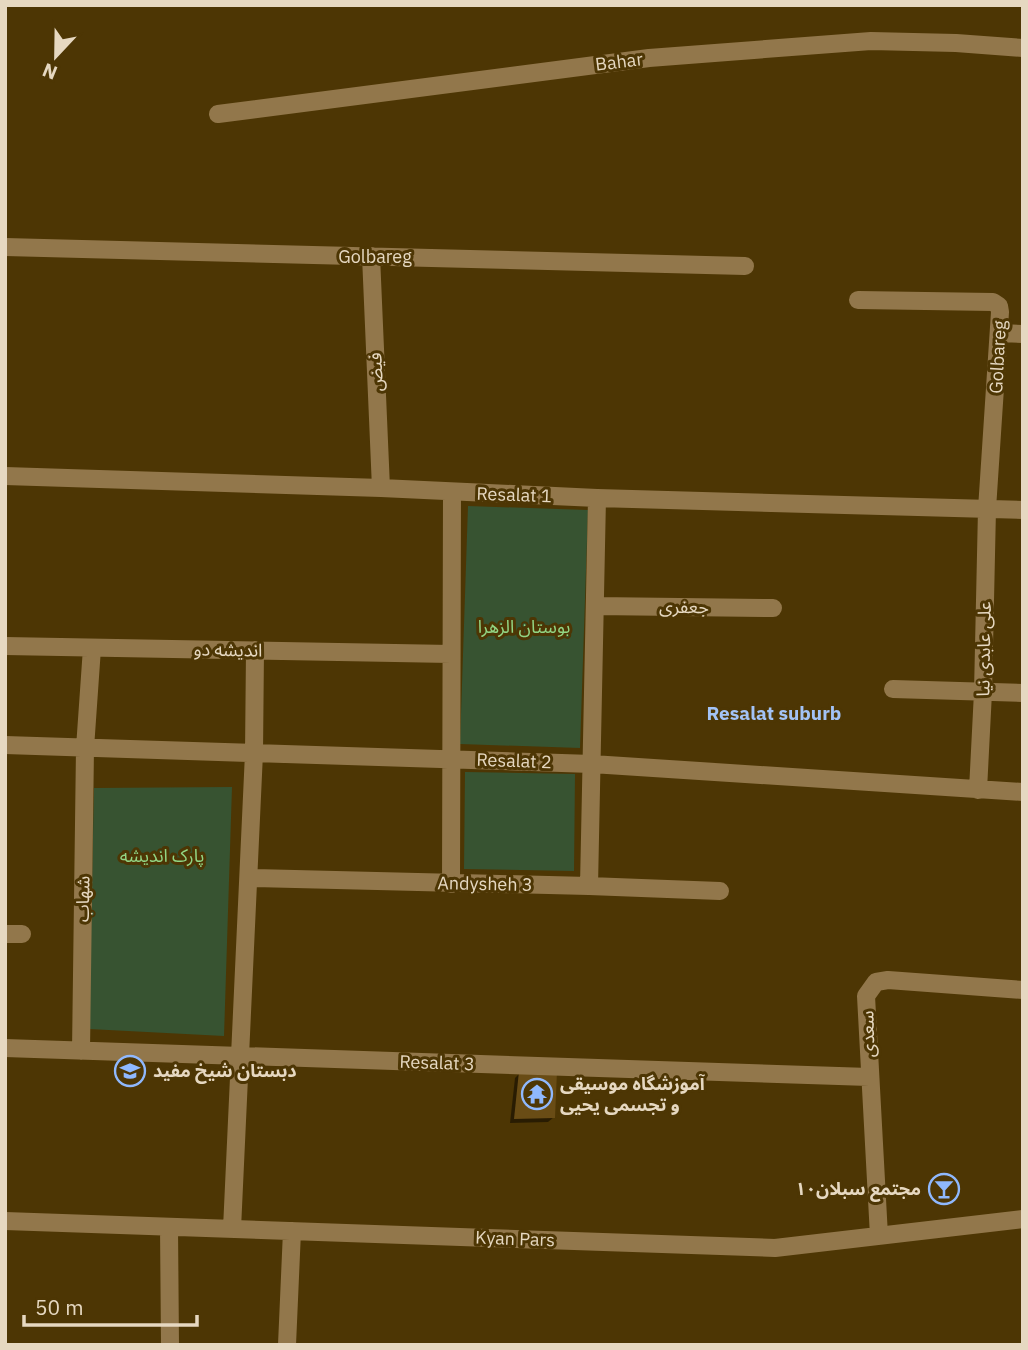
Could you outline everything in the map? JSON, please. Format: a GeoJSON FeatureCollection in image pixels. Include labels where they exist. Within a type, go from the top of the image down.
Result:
{"type":"FeatureCollection","features":[{"type":"Feature","properties":{"kind":"street","name":"Bahar"},"geometry":{"type":"LineString","coordinates":[[218,114],[663,57],[872,41],[1023,48]]}},
{"type":"Feature","properties":{"kind":"street","name":"Golbareg"},"geometry":{"type":"LineString","coordinates":[[5,247],[745,266]]}},
{"type":"Feature","properties":{"kind":"street","name":"فیض"},"geometry":{"type":"LineString","coordinates":[[371,256],[380,488]]}},
{"type":"Feature","properties":{"kind":"street","name":"Golbareg"},"geometry":{"type":"LineString","coordinates":[[858,300],[993,302],[999,306],[1000,333],[987,509]]}},
{"type":"Feature","properties":{"kind":"street"},"geometry":{"type":"LineString","coordinates":[[1000,333],[1023,334]]}},
{"type":"Feature","properties":{"kind":"street","name":"Resalat 1"},"geometry":{"type":"LineString","coordinates":[[5,476],[597,498],[1023,510]]}},
{"type":"Feature","properties":{"kind":"street"},"geometry":{"type":"LineString","coordinates":[[450,884],[452,492]]}},
{"type":"Feature","properties":{"kind":"street"},"geometry":{"type":"LineString","coordinates":[[589,886],[597,498]]}},
{"type":"Feature","properties":{"kind":"street","name":"علی عابدی نیا"},"geometry":{"type":"LineString","coordinates":[[978,790],[987,509]]}},
{"type":"Feature","properties":{"kind":"street","name":"جعفری"},"geometry":{"type":"LineString","coordinates":[[595,606],[773,608]]}},
{"type":"Feature","properties":{"kind":"street","name":"اندیشه دو"},"geometry":{"type":"LineString","coordinates":[[5,646],[451,654]]}},
{"type":"Feature","properties":{"kind":"street","name":"شهاب"},"geometry":{"type":"LineString","coordinates":[[81,1051],[85,747],[92,648]]}},
{"type":"Feature","properties":{"kind":"street"},"geometry":{"type":"LineString","coordinates":[[232,1229],[254,753],[255,650]]}},
{"type":"Feature","properties":{"kind":"street"},"geometry":{"type":"LineString","coordinates":[[893,689],[1023,693]]}},
{"type":"Feature","properties":{"kind":"street","name":"Resalat 2"},"geometry":{"type":"LineString","coordinates":[[5,745],[592,764],[1023,792]]}},
{"type":"Feature","properties":{"kind":"street","name":"Andysheh 3"},"geometry":{"type":"LineString","coordinates":[[249,878],[720,891]]}},
{"type":"Feature","properties":{"kind":"street","name":"سعدی"},"geometry":{"type":"LineString","coordinates":[[879,1236],[866,996],[876,982],[887,981],[1023,990]]}},
{"type":"Feature","properties":{"kind":"street","name":"Resalat 3"},"geometry":{"type":"LineString","coordinates":[[5,1048],[869,1077]]}},
{"type":"Feature","properties":{"kind":"street","name":"Kyan Pars"},"geometry":{"type":"LineString","coordinates":[[5,1221],[775,1248],[1023,1219]]}},
{"type":"Feature","properties":{"kind":"street"},"geometry":{"type":"LineString","coordinates":[[169,1227],[170,1345]]}},
{"type":"Feature","properties":{"kind":"street"},"geometry":{"type":"LineString","coordinates":[[287,1345],[292,1231]]}},
{"type":"Feature","properties":{"kind":"green space","name":"بوستان الزهرا"},"geometry":{"type":"Polygon","coordinates":[[[468,506],[588,510],[580,748],[460,744],[468,506]]]}},
{"type":"Feature","properties":{"kind":"green space"},"geometry":{"type":"Polygon","coordinates":[[[465,772],[575,774],[574,871],[464,869],[465,772]]]}},
{"type":"Feature","properties":{"kind":"green space","name":"پارک اندیشه"},"geometry":{"type":"Polygon","coordinates":[[[232,787],[224,1036],[89,1029],[94,788],[232,787]]]}},
{"type":"Feature","properties":{"kind":"building","name":"آموزشگاه موسیقی و تجسمی یحیی"},"geometry":{"type":"Polygon","coordinates":[[[519,1071],[557,1071],[555,1118],[514,1119],[519,1071]]]}},
{"type":"Feature","properties":{"kind":"place","name":"دبستان شیخ مفید"},"geometry":{"type":"Point","coordinates":[130,1071]}},
{"type":"Feature","properties":{"kind":"place","name":"آموزشگاه موسیقی و تجسمی یحیی"},"geometry":{"type":"Point","coordinates":[537,1094]}},
{"type":"Feature","properties":{"kind":"place","name":"مجتمع سبلان۱۰"},"geometry":{"type":"Point","coordinates":[944,1189]}},
{"type":"Feature","properties":{"kind":"district","name":"Resalat suburb"},"geometry":{"type":"Point","coordinates":[774,713]}}]}
